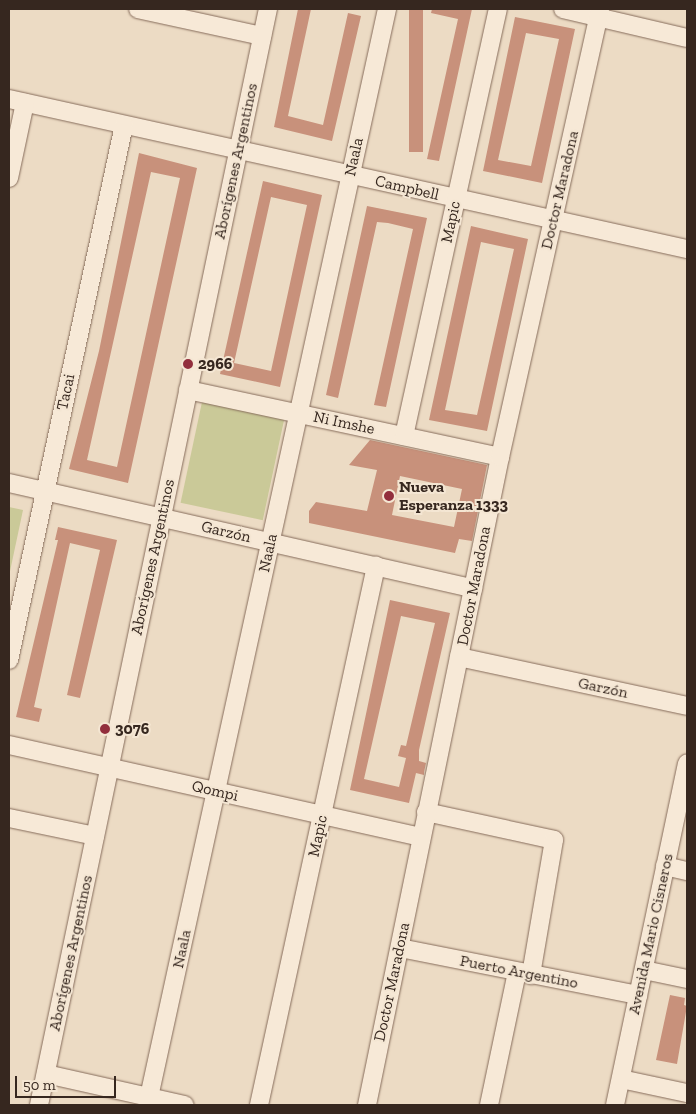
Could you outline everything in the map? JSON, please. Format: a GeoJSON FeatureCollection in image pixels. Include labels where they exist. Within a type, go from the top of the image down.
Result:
{"type":"FeatureCollection","features":[{"type":"Feature","properties":{"kind":"street"},"geometry":{"type":"LineString","coordinates":[[138,9],[262,36]]}},
{"type":"Feature","properties":{"kind":"street","name":"Aborígenes Argentinos"},"geometry":{"type":"LineString","coordinates":[[39,1105],[268,9]]}},
{"type":"Feature","properties":{"kind":"street","name":"Naala"},"geometry":{"type":"LineString","coordinates":[[149,1097],[387,9]]}},
{"type":"Feature","properties":{"kind":"street","name":"Mapic"},"geometry":{"type":"LineString","coordinates":[[404,436],[498,9]]}},
{"type":"Feature","properties":{"kind":"street"},"geometry":{"type":"LineString","coordinates":[[563,9],[600,12],[687,38]]}},
{"type":"Feature","properties":{"kind":"street","name":"Doctor Maradona"},"geometry":{"type":"LineString","coordinates":[[367,1105],[500,457],[600,12]]}},
{"type":"Feature","properties":{"kind":"street"},"geometry":{"type":"LineString","coordinates":[[9,178],[17,101]]}},
{"type":"Feature","properties":{"kind":"street","name":"Campbell"},"geometry":{"type":"LineString","coordinates":[[17,101],[687,250]]}},
{"type":"Feature","properties":{"kind":"street","name":"Tacai"},"geometry":{"type":"LineString","coordinates":[[9,660],[124,125]]}},
{"type":"Feature","properties":{"kind":"street","name":"Ni Imshe"},"geometry":{"type":"LineString","coordinates":[[188,390],[500,457]]}},
{"type":"Feature","properties":{"kind":"street","name":"Garzón"},"geometry":{"type":"LineString","coordinates":[[9,483],[473,588]]}},
{"type":"Feature","properties":{"kind":"street","name":"Mapic"},"geometry":{"type":"LineString","coordinates":[[259,1105],[376,566]]}},
{"type":"Feature","properties":{"kind":"street","name":"Garzón"},"geometry":{"type":"LineString","coordinates":[[459,657],[687,706]]}},
{"type":"Feature","properties":{"kind":"street","name":"Qompi"},"geometry":{"type":"LineString","coordinates":[[9,745],[110,766],[421,837]]}},
{"type":"Feature","properties":{"kind":"street","name":"Avenida Mario Cisneros"},"geometry":{"type":"LineString","coordinates":[[615,1105],[687,763]]}},
{"type":"Feature","properties":{"kind":"street"},"geometry":{"type":"LineString","coordinates":[[426,812],[554,840],[524,974],[489,1105]]}},
{"type":"Feature","properties":{"kind":"street"},"geometry":{"type":"LineString","coordinates":[[9,818],[95,836]]}},
{"type":"Feature","properties":{"kind":"street"},"geometry":{"type":"LineString","coordinates":[[665,866],[687,871]]}},
{"type":"Feature","properties":{"kind":"street","name":"Puerto Argentino"},"geometry":{"type":"LineString","coordinates":[[400,948],[638,996]]}},
{"type":"Feature","properties":{"kind":"street"},"geometry":{"type":"LineString","coordinates":[[644,970],[687,979]]}},
{"type":"Feature","properties":{"kind":"street"},"geometry":{"type":"LineString","coordinates":[[46,1074],[185,1105]]}},
{"type":"Feature","properties":{"kind":"street"},"geometry":{"type":"LineString","coordinates":[[621,1079],[687,1093]]}},
{"type":"Feature","properties":{"kind":"shaded area"},"geometry":{"type":"Polygon","coordinates":[[[202,402],[284,419],[263,520],[181,503],[202,402]]]}},
{"type":"Feature","properties":{"kind":"shaded area"},"geometry":{"type":"Polygon","coordinates":[[[9,507],[23,510],[9,576],[9,507]]]}},
{"type":"Feature","properties":{"kind":"building"},"geometry":{"type":"Polygon","coordinates":[[[298,9],[311,9],[288,116],[323,125],[348,13],[361,16],[332,141],[274,127],[298,9]]]}},
{"type":"Feature","properties":{"kind":"building"},"geometry":{"type":"Polygon","coordinates":[[[409,9],[423,9],[423,152],[409,152],[409,9]]]}},
{"type":"Feature","properties":{"kind":"building"},"geometry":{"type":"Polygon","coordinates":[[[432,9],[472,9],[439,161],[427,159],[458,19],[431,13],[432,9]]]}},
{"type":"Feature","properties":{"kind":"building"},"geometry":{"type":"Polygon","coordinates":[[[515,17],[575,29],[542,183],[483,171],[515,17]],[[526,33],[498,160],[531,166],[559,39],[526,33]]]}},
{"type":"Feature","properties":{"kind":"building"},"geometry":{"type":"Polygon","coordinates":[[[139,153],[197,168],[128,483],[69,469],[99,351],[139,153]],[[151,172],[87,460],[117,467],[180,178],[151,172]]]}},
{"type":"Feature","properties":{"kind":"building"},"geometry":{"type":"Polygon","coordinates":[[[263,181],[322,195],[280,387],[220,374],[263,181]],[[271,197],[234,363],[271,371],[307,205],[271,197]]]}},
{"type":"Feature","properties":{"kind":"building"},"geometry":{"type":"Polygon","coordinates":[[[367,206],[427,218],[386,407],[374,405],[413,229],[388,223],[377,222],[338,398],[326,395],[367,206]]]}},
{"type":"Feature","properties":{"kind":"building"},"geometry":{"type":"Polygon","coordinates":[[[471,226],[528,239],[487,431],[429,420],[471,226]],[[481,242],[445,410],[477,415],[514,249],[481,242]]]}},
{"type":"Feature","properties":{"kind":"building"},"geometry":{"type":"Polygon","coordinates":[[[370,440],[487,465],[472,541],[459,539],[455,553],[309,523],[309,511],[316,502],[367,511],[377,470],[349,465],[370,440]],[[400,476],[392,515],[454,527],[462,489],[400,476]]]}},
{"type":"Feature","properties":{"kind":"building"},"geometry":{"type":"Polygon","coordinates":[[[58,527],[117,540],[80,698],[67,695],[100,550],[70,543],[34,707],[42,709],[39,722],[16,717],[58,540],[55,540],[58,527]]]}},
{"type":"Feature","properties":{"kind":"building"},"geometry":{"type":"Polygon","coordinates":[[[390,600],[450,613],[419,750],[419,761],[426,763],[424,775],[416,773],[409,803],[350,790],[390,600]],[[401,616],[364,779],[399,787],[406,758],[398,756],[401,745],[406,746],[435,623],[401,616]]]}},
{"type":"Feature","properties":{"kind":"building"},"geometry":{"type":"Polygon","coordinates":[[[670,995],[685,998],[684,1005],[687,1006],[677,1064],[656,1060],[670,995]]]}},
{"type":"Feature","properties":{"kind":"place","name":"2966"},"geometry":{"type":"Point","coordinates":[188,364]}},
{"type":"Feature","properties":{"kind":"place","name":"Nueva Esperanza 1333"},"geometry":{"type":"Point","coordinates":[389,496]}},
{"type":"Feature","properties":{"kind":"place","name":"3076"},"geometry":{"type":"Point","coordinates":[105,729]}}]}
